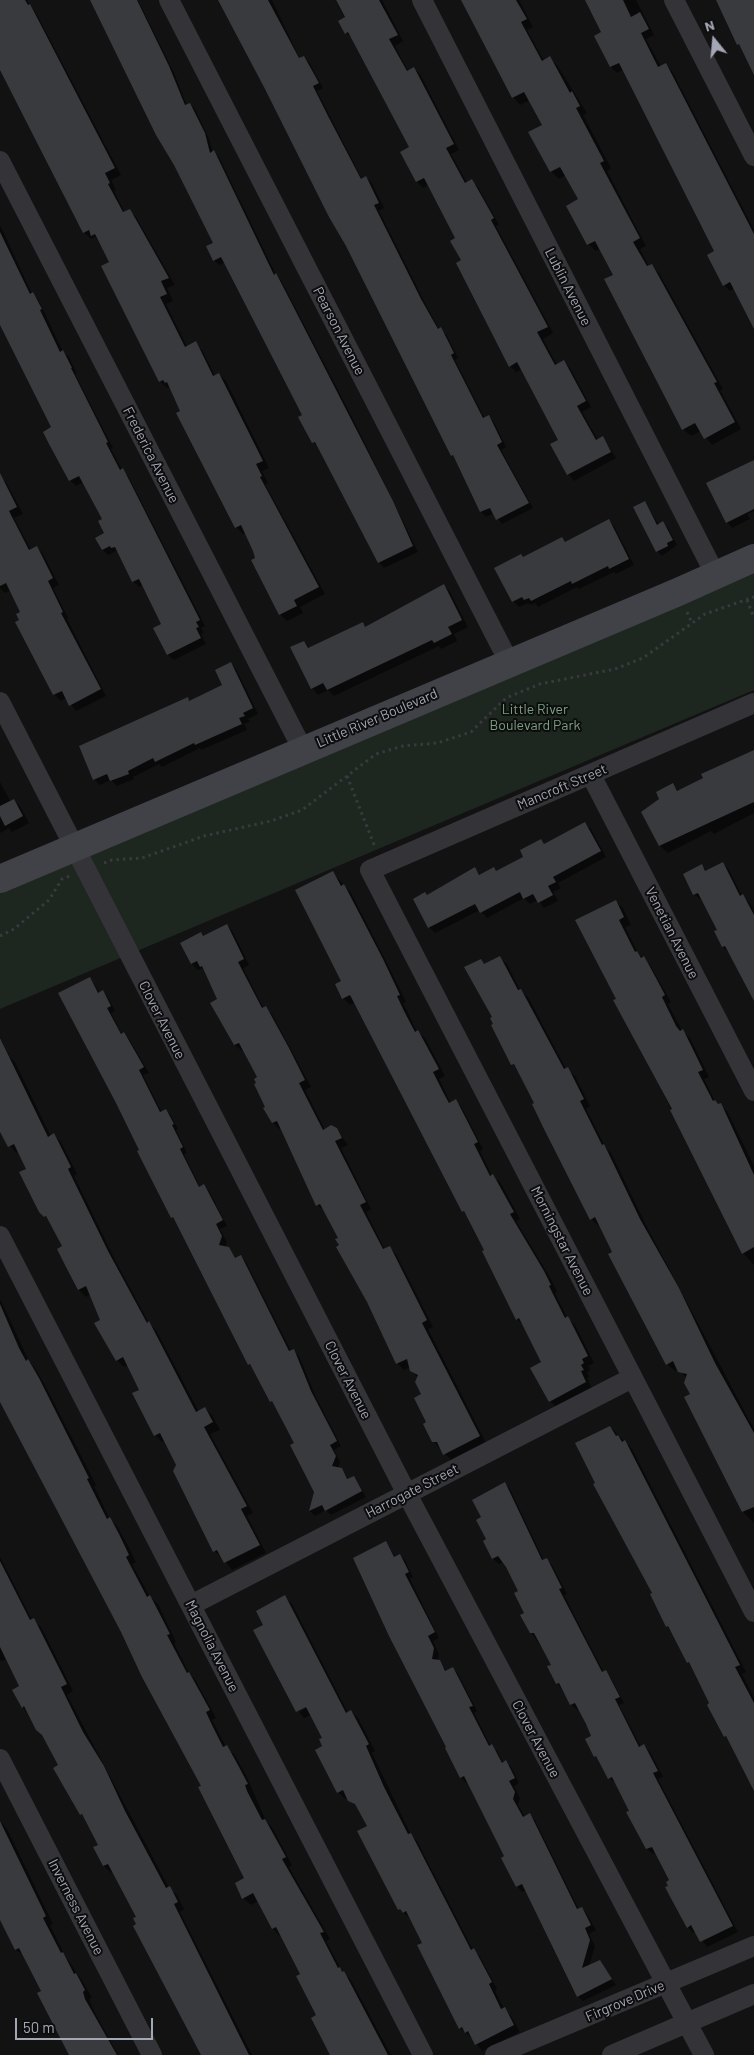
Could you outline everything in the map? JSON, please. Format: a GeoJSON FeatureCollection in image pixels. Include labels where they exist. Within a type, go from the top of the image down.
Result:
{"type":"FeatureCollection","features":[{"type":"Feature","properties":{"kind":"street","name":"Pearson Avenue"},"geometry":{"type":"LineString","coordinates":[[169,0],[509,662]]}},
{"type":"Feature","properties":{"kind":"street","name":"Lublin Avenue"},"geometry":{"type":"LineString","coordinates":[[422,0],[715,574]]}},
{"type":"Feature","properties":{"kind":"street"},"geometry":{"type":"LineString","coordinates":[[674,0],[754,156]]}},
{"type":"Feature","properties":{"kind":"street","name":"Frederica Avenue"},"geometry":{"type":"LineString","coordinates":[[0,161],[303,750]]}},
{"type":"Feature","properties":{"kind":"street","name":"Little River Boulevard"},"geometry":{"type":"LineString","coordinates":[[0,879],[678,592],[754,558]]}},
{"type":"Feature","properties":{"kind":"street","name":"Clover Avenue"},"geometry":{"type":"LineString","coordinates":[[0,702],[407,1494],[704,2055]]}},
{"type":"Feature","properties":{"kind":"street","name":"Mancroft Street"},"geometry":{"type":"LineString","coordinates":[[370,870],[754,703]]}},
{"type":"Feature","properties":{"kind":"street","name":"Venetian Avenue"},"geometry":{"type":"LineString","coordinates":[[591,775],[754,1091]]}},
{"type":"Feature","properties":{"kind":"street","name":"Morningstar Avenue"},"geometry":{"type":"LineString","coordinates":[[370,870],[754,1612]]}},
{"type":"Feature","properties":{"kind":"street","name":"Magnolia Avenue"},"geometry":{"type":"LineString","coordinates":[[0,1236],[423,2055]]}},
{"type":"Feature","properties":{"kind":"street","name":"Harrogate Street"},"geometry":{"type":"LineString","coordinates":[[191,1605],[632,1378]]}},
{"type":"Feature","properties":{"kind":"street","name":"Inverness Avenue"},"geometry":{"type":"LineString","coordinates":[[0,1759],[152,2055]]}},
{"type":"Feature","properties":{"kind":"street","name":"Firgrove Drive"},"geometry":{"type":"LineString","coordinates":[[495,2055],[754,1946]]}},
{"type":"Feature","properties":{"kind":"street"},"geometry":{"type":"LineString","coordinates":[[612,2055],[754,1994]]}},
{"type":"Feature","properties":{"kind":"path"},"geometry":{"type":"LineString","coordinates":[[112,860],[142,858],[204,836],[271,821],[302,810],[376,754],[403,746],[437,743],[471,732],[506,698],[540,684],[615,669],[644,658],[705,614],[754,597]]}},
{"type":"Feature","properties":{"kind":"path"},"geometry":{"type":"LineString","coordinates":[[747,600],[754,618]]}},
{"type":"Feature","properties":{"kind":"path"},"geometry":{"type":"LineString","coordinates":[[346,776],[374,846]]}},
{"type":"Feature","properties":{"kind":"path"},"geometry":{"type":"LineString","coordinates":[[0,936],[14,930],[49,900],[62,880]]}},
{"type":"Feature","properties":{"kind":"green space","name":"Little River Boulevard Park"},"geometry":{"type":"Polygon","coordinates":[[[754,558],[754,690],[0,1009],[0,879],[754,558]]]}},
{"type":"Feature","properties":{"kind":"building"},"geometry":{"type":"Polygon","coordinates":[[[0,0],[25,0],[28,5],[30,4],[115,168],[105,173],[110,183],[108,184],[123,212],[130,209],[169,278],[161,281],[167,294],[160,297],[185,347],[196,341],[213,376],[219,373],[263,461],[256,464],[262,476],[260,477],[319,587],[294,600],[297,606],[279,615],[251,560],[255,558],[253,551],[241,525],[235,528],[176,413],[180,411],[167,382],[165,383],[163,380],[159,382],[101,266],[109,262],[95,234],[91,236],[89,230],[83,233],[0,70],[0,0]]]}},
{"type":"Feature","properties":{"kind":"building"},"geometry":{"type":"Polygon","coordinates":[[[90,0],[137,0],[169,66],[185,105],[190,103],[205,133],[210,153],[214,150],[274,275],[276,273],[393,501],[413,546],[378,563],[315,442],[312,443],[298,417],[302,415],[221,257],[213,261],[206,246],[213,243],[174,165],[156,135],[90,0]]]}},
{"type":"Feature","properties":{"kind":"building"},"geometry":{"type":"Polygon","coordinates":[[[218,0],[268,0],[299,58],[304,56],[319,83],[313,86],[328,116],[361,179],[366,176],[379,203],[374,205],[421,299],[438,329],[441,327],[454,353],[451,355],[483,418],[489,415],[502,442],[497,445],[529,503],[496,520],[490,508],[480,512],[453,455],[451,456],[346,246],[329,217],[218,0]]]}},
{"type":"Feature","properties":{"kind":"building"},"geometry":{"type":"Polygon","coordinates":[[[336,0],[379,0],[398,35],[389,39],[407,71],[414,67],[454,144],[446,148],[465,183],[472,179],[494,218],[491,220],[548,327],[537,332],[555,365],[564,360],[586,401],[577,406],[596,440],[603,436],[611,452],[567,475],[550,444],[558,440],[517,362],[509,367],[456,263],[461,260],[450,241],[455,238],[424,178],[416,182],[400,152],[409,147],[348,32],[345,34],[338,21],[345,17],[336,0]]]}},
{"type":"Feature","properties":{"kind":"building"},"geometry":{"type":"Polygon","coordinates":[[[461,0],[516,0],[527,19],[521,22],[542,61],[550,56],[570,93],[572,91],[580,106],[576,108],[604,161],[600,163],[640,238],[633,242],[647,266],[652,264],[717,382],[714,383],[735,422],[704,439],[695,423],[682,430],[604,279],[613,275],[595,241],[587,245],[566,206],[578,199],[560,167],[550,172],[528,132],[542,125],[524,92],[512,98],[461,0]]]}},
{"type":"Feature","properties":{"kind":"building"},"geometry":{"type":"Polygon","coordinates":[[[585,0],[623,0],[631,17],[640,12],[649,29],[641,33],[658,67],[666,63],[754,234],[754,329],[730,282],[723,286],[707,255],[714,251],[619,63],[610,67],[594,36],[601,32],[585,0]]]}},
{"type":"Feature","properties":{"kind":"building"},"geometry":{"type":"Polygon","coordinates":[[[716,0],[754,0],[754,75],[739,44],[737,45],[716,0]]]}},
{"type":"Feature","properties":{"kind":"building"},"geometry":{"type":"Polygon","coordinates":[[[0,232],[30,294],[33,292],[42,309],[40,310],[60,352],[63,350],[108,442],[106,443],[120,470],[123,468],[200,620],[196,622],[199,627],[196,628],[201,638],[167,655],[153,628],[161,624],[139,579],[132,582],[115,547],[111,548],[110,546],[102,550],[95,538],[104,533],[98,521],[102,519],[79,476],[69,481],[49,444],[43,432],[51,427],[0,325],[0,232]]]}},
{"type":"Feature","properties":{"kind":"building"},"geometry":{"type":"Polygon","coordinates":[[[754,460],[754,509],[726,523],[706,483],[754,460]]]}},
{"type":"Feature","properties":{"kind":"building"},"geometry":{"type":"Polygon","coordinates":[[[0,473],[17,507],[9,511],[29,550],[37,546],[53,578],[48,581],[63,612],[61,613],[101,689],[69,706],[62,691],[53,695],[15,622],[19,620],[16,614],[20,612],[6,583],[0,586],[0,473]]]}},
{"type":"Feature","properties":{"kind":"building"},"geometry":{"type":"Polygon","coordinates":[[[645,501],[657,525],[663,521],[673,540],[667,543],[668,546],[656,552],[633,507],[645,501]]]}},
{"type":"Feature","properties":{"kind":"building"},"geometry":{"type":"Polygon","coordinates":[[[609,519],[629,559],[609,569],[608,566],[572,584],[571,581],[531,601],[529,598],[524,600],[522,597],[512,602],[494,568],[521,554],[523,557],[562,537],[565,542],[609,519]]]}},
{"type":"Feature","properties":{"kind":"building"},"geometry":{"type":"Polygon","coordinates":[[[444,584],[462,620],[448,627],[452,634],[434,643],[432,640],[327,690],[323,683],[311,689],[290,647],[304,641],[308,648],[363,622],[365,627],[444,584]]]}},
{"type":"Feature","properties":{"kind":"building"},"geometry":{"type":"Polygon","coordinates":[[[231,662],[253,708],[243,713],[245,716],[239,718],[242,724],[195,745],[194,743],[155,762],[153,758],[128,771],[129,774],[110,781],[107,774],[93,780],[79,746],[188,697],[189,701],[222,685],[215,670],[231,662]]]}},
{"type":"Feature","properties":{"kind":"building"},"geometry":{"type":"Polygon","coordinates":[[[754,750],[754,802],[659,846],[641,812],[659,799],[656,792],[673,783],[677,791],[703,778],[701,774],[754,750]]]}},
{"type":"Feature","properties":{"kind":"building"},"geometry":{"type":"Polygon","coordinates":[[[14,799],[23,816],[5,826],[0,816],[0,806],[14,799]]]}},
{"type":"Feature","properties":{"kind":"building"},"geometry":{"type":"Polygon","coordinates":[[[585,822],[601,851],[553,877],[556,882],[548,886],[553,895],[538,903],[533,894],[523,899],[520,892],[480,913],[475,904],[428,928],[413,899],[425,892],[427,895],[475,867],[479,875],[494,867],[496,871],[523,857],[520,850],[541,839],[544,844],[585,822]]]}},
{"type":"Feature","properties":{"kind":"building"},"geometry":{"type":"Polygon","coordinates":[[[723,862],[740,896],[743,894],[754,915],[754,1001],[725,946],[722,947],[714,931],[717,930],[698,893],[693,895],[683,874],[702,864],[705,871],[723,862]]]}},
{"type":"Feature","properties":{"kind":"building"},"geometry":{"type":"Polygon","coordinates":[[[333,871],[341,886],[344,884],[383,959],[400,995],[397,996],[415,1032],[418,1030],[439,1069],[433,1072],[443,1092],[449,1103],[456,1099],[478,1142],[474,1144],[490,1176],[493,1174],[514,1212],[510,1214],[544,1271],[551,1285],[549,1286],[565,1318],[568,1316],[588,1356],[582,1359],[584,1363],[581,1365],[584,1370],[581,1371],[586,1382],[549,1402],[530,1368],[541,1362],[519,1318],[516,1320],[482,1251],[484,1250],[464,1211],[462,1212],[350,995],[342,999],[335,984],[341,981],[295,890],[333,871]]]}},
{"type":"Feature","properties":{"kind":"building"},"geometry":{"type":"Polygon","coordinates":[[[616,900],[624,917],[619,920],[635,952],[637,951],[641,958],[644,956],[656,978],[665,995],[662,997],[676,1026],[680,1031],[683,1029],[703,1070],[698,1072],[713,1101],[715,1100],[718,1104],[721,1103],[754,1175],[754,1247],[742,1254],[670,1110],[672,1109],[613,1000],[616,999],[575,920],[616,900]]]}},
{"type":"Feature","properties":{"kind":"building"},"geometry":{"type":"Polygon","coordinates":[[[227,924],[244,959],[238,962],[262,1008],[266,1006],[289,1048],[305,1080],[299,1083],[323,1130],[331,1125],[337,1128],[342,1138],[335,1141],[366,1202],[360,1205],[383,1249],[390,1246],[427,1320],[422,1323],[480,1436],[443,1455],[437,1442],[432,1442],[423,1424],[426,1422],[414,1398],[421,1394],[415,1382],[418,1375],[410,1371],[407,1359],[396,1364],[367,1302],[336,1247],[339,1245],[335,1239],[338,1238],[320,1204],[316,1206],[277,1121],[272,1123],[263,1108],[265,1107],[254,1084],[256,1083],[254,1079],[257,1077],[239,1043],[234,1045],[210,1003],[217,999],[202,966],[200,967],[197,961],[191,964],[180,943],[201,932],[203,936],[227,924]]]}},
{"type":"Feature","properties":{"kind":"building"},"geometry":{"type":"Polygon","coordinates":[[[500,956],[518,990],[521,989],[564,1069],[568,1067],[584,1099],[580,1101],[602,1145],[604,1144],[640,1219],[679,1288],[715,1363],[754,1433],[754,1507],[742,1512],[684,1397],[690,1394],[684,1383],[687,1374],[678,1372],[673,1361],[666,1365],[608,1254],[612,1252],[595,1217],[590,1220],[543,1127],[532,1104],[534,1103],[514,1064],[511,1065],[491,1025],[493,1024],[490,1018],[492,1017],[464,967],[481,959],[484,964],[500,956]]]}},
{"type":"Feature","properties":{"kind":"building"},"geometry":{"type":"Polygon","coordinates":[[[90,977],[98,993],[103,990],[111,1006],[107,1008],[121,1034],[124,1032],[144,1067],[139,1070],[160,1112],[166,1109],[174,1124],[172,1125],[183,1147],[180,1149],[199,1187],[204,1184],[223,1220],[216,1224],[222,1236],[219,1245],[229,1247],[235,1258],[241,1255],[289,1351],[294,1349],[311,1391],[337,1441],[330,1445],[336,1456],[332,1466],[342,1468],[347,1479],[354,1476],[362,1491],[325,1511],[322,1505],[309,1511],[314,1492],[290,1445],[294,1443],[272,1401],[270,1402],[250,1364],[248,1365],[173,1217],[171,1218],[137,1151],[139,1150],[116,1103],[58,993],[90,977]]]}},
{"type":"Feature","properties":{"kind":"building"},"geometry":{"type":"Polygon","coordinates":[[[0,1038],[48,1137],[54,1133],[71,1167],[68,1169],[108,1251],[147,1323],[149,1321],[196,1412],[205,1407],[213,1422],[204,1427],[247,1506],[241,1509],[260,1545],[224,1563],[217,1550],[213,1552],[173,1471],[176,1465],[160,1433],[154,1436],[132,1393],[139,1390],[123,1357],[116,1361],[94,1323],[100,1320],[86,1286],[78,1290],[66,1267],[57,1249],[62,1246],[46,1216],[44,1217],[39,1212],[19,1172],[26,1169],[14,1144],[8,1147],[0,1132],[0,1038]]]}},
{"type":"Feature","properties":{"kind":"building"},"geometry":{"type":"Polygon","coordinates":[[[0,1304],[19,1348],[39,1378],[89,1478],[87,1479],[107,1519],[110,1517],[119,1534],[129,1555],[126,1557],[147,1597],[150,1595],[170,1634],[167,1635],[187,1673],[189,1672],[210,1710],[206,1712],[223,1747],[227,1745],[239,1767],[248,1784],[245,1785],[247,1791],[262,1820],[265,1819],[286,1857],[282,1859],[324,1932],[320,1933],[338,1968],[340,1967],[342,1972],[344,1971],[388,2055],[330,2055],[311,2018],[316,2015],[296,1976],[300,1974],[276,1927],[272,1929],[253,1893],[242,1899],[235,1883],[244,1878],[198,1787],[201,1786],[142,1677],[121,1632],[0,1402],[0,1304]]]}},
{"type":"Feature","properties":{"kind":"building"},"geometry":{"type":"Polygon","coordinates":[[[610,1426],[622,1442],[625,1440],[740,1665],[735,1667],[754,1703],[754,1791],[726,1736],[724,1737],[707,1705],[709,1703],[689,1662],[687,1663],[668,1626],[666,1627],[650,1594],[652,1593],[593,1484],[595,1483],[575,1443],[610,1426]]]}},
{"type":"Feature","properties":{"kind":"building"},"geometry":{"type":"Polygon","coordinates":[[[505,1482],[542,1560],[547,1558],[562,1588],[559,1589],[602,1672],[606,1670],[620,1697],[615,1699],[639,1747],[644,1744],[658,1771],[653,1773],[733,1926],[700,1942],[691,1925],[687,1928],[674,1904],[665,1887],[668,1886],[666,1882],[669,1880],[652,1847],[646,1849],[626,1812],[629,1811],[612,1777],[608,1779],[596,1756],[594,1757],[585,1739],[591,1736],[575,1703],[570,1705],[559,1683],[556,1684],[547,1666],[551,1665],[534,1633],[530,1633],[520,1615],[524,1613],[514,1593],[518,1591],[506,1567],[498,1556],[492,1559],[483,1541],[486,1539],[476,1520],[481,1517],[472,1500],[505,1482]]]}},
{"type":"Feature","properties":{"kind":"building"},"geometry":{"type":"Polygon","coordinates":[[[386,1541],[394,1557],[400,1554],[409,1572],[405,1574],[435,1632],[428,1636],[434,1648],[432,1659],[440,1660],[445,1671],[453,1667],[473,1706],[469,1707],[489,1746],[492,1744],[502,1763],[506,1760],[515,1778],[509,1781],[515,1792],[513,1799],[523,1817],[530,1813],[577,1909],[582,1907],[591,1925],[585,1928],[590,1940],[582,1968],[600,1960],[612,1979],[577,1997],[522,1884],[516,1887],[501,1858],[504,1856],[464,1776],[460,1778],[389,1636],[353,1558],[386,1541]]]}},
{"type":"Feature","properties":{"kind":"building"},"geometry":{"type":"Polygon","coordinates":[[[0,1561],[30,1620],[34,1618],[67,1684],[61,1687],[83,1732],[104,1766],[125,1811],[166,1888],[170,1886],[178,1902],[174,1904],[249,2055],[201,2055],[133,1926],[136,1924],[133,1918],[136,1917],[108,1864],[103,1866],[93,1847],[98,1845],[82,1814],[80,1815],[53,1768],[58,1765],[42,1735],[36,1730],[24,1706],[22,1708],[12,1690],[19,1686],[0,1647],[0,1561]]]}},
{"type":"Feature","properties":{"kind":"building"},"geometry":{"type":"Polygon","coordinates":[[[285,1595],[346,1713],[351,1710],[369,1744],[366,1746],[384,1787],[408,1834],[411,1833],[471,1950],[474,1948],[492,1982],[489,1984],[501,2009],[505,2007],[514,2025],[475,2045],[468,2031],[465,2033],[462,2027],[459,2029],[417,1945],[422,1943],[406,1911],[403,1913],[400,1909],[398,1910],[357,1831],[367,1826],[355,1804],[348,1801],[343,1790],[337,1793],[315,1750],[322,1746],[319,1739],[322,1738],[306,1707],[296,1712],[253,1630],[263,1625],[256,1611],[285,1595]]]}},
{"type":"Feature","properties":{"kind":"building"},"geometry":{"type":"Polygon","coordinates":[[[0,1821],[46,1916],[43,1918],[61,1953],[63,1952],[74,1974],[76,1973],[85,1990],[83,1992],[85,1999],[117,2055],[69,2055],[37,1993],[41,1991],[19,1948],[15,1950],[0,1920],[0,1821]]]}}]}
